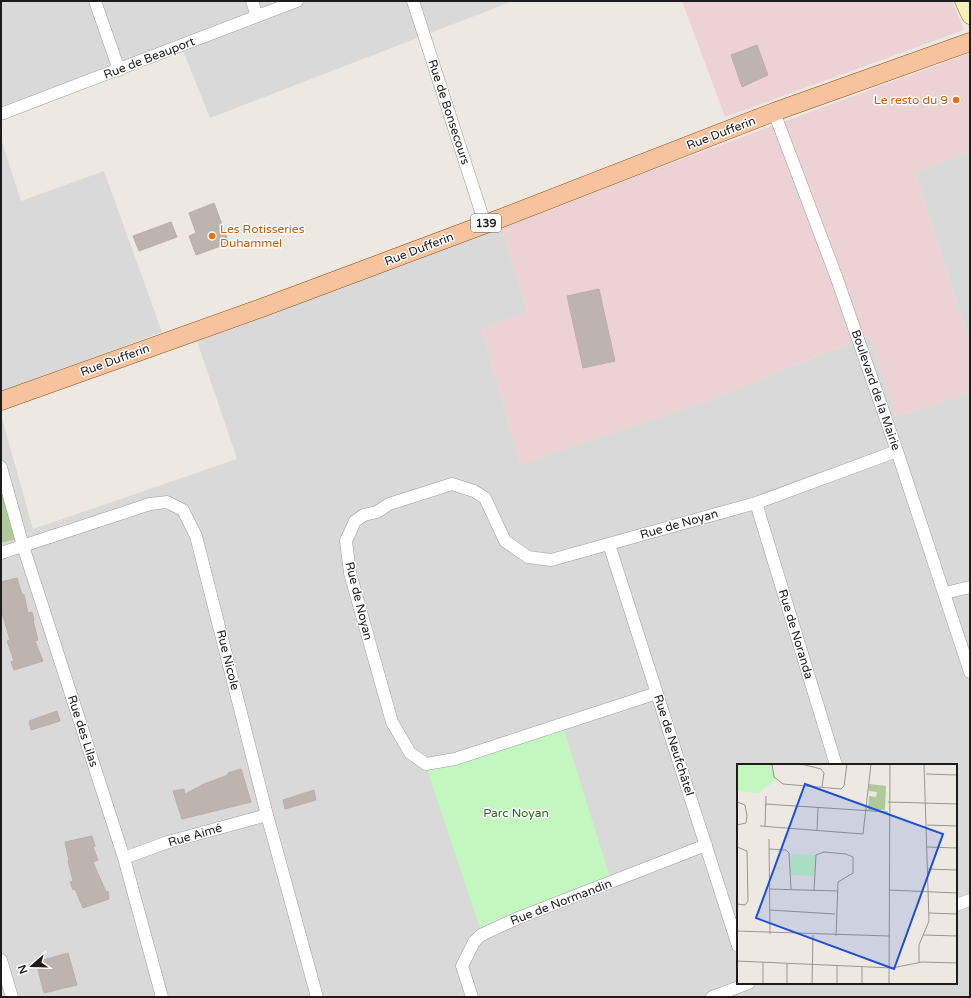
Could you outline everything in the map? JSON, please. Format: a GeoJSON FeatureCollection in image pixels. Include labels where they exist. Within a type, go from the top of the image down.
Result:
{"type":"FeatureCollection","features":[{"type":"Feature","properties":{"kind":"main road","name":"Rue Dufferin"},"geometry":{"type":"LineString","coordinates":[[1,401],[257,309],[485,224],[774,112],[970,42]]}},
{"type":"Feature","properties":{"kind":"street"},"geometry":{"type":"LineString","coordinates":[[96,1],[119,70]]}},
{"type":"Feature","properties":{"kind":"street"},"geometry":{"type":"LineString","coordinates":[[252,1],[257,16]]}},
{"type":"Feature","properties":{"kind":"street","name":"Rue de Beauport"},"geometry":{"type":"LineString","coordinates":[[1,114],[298,1]]}},
{"type":"Feature","properties":{"kind":"street","name":"Rue de Bonsecours"},"geometry":{"type":"LineString","coordinates":[[413,1],[485,224]]}},
{"type":"Feature","properties":{"kind":"street"},"geometry":{"type":"LineString","coordinates":[[963,1],[970,16]]}},
{"type":"Feature","properties":{"kind":"street","name":"Boulevard de la Mairie"},"geometry":{"type":"LineString","coordinates":[[774,112],[836,276],[897,451],[970,672]]}},
{"type":"Feature","properties":{"kind":"street","name":"Rue de Noyan"},"geometry":{"type":"LineString","coordinates":[[657,693],[455,759],[426,764],[410,753],[392,722],[350,573],[346,541],[355,521],[364,515],[377,512],[389,504],[452,484],[474,491],[485,498],[505,541],[528,557],[551,560],[756,503],[897,451]]}},
{"type":"Feature","properties":{"kind":"street","name":"Rue des Lilas"},"geometry":{"type":"LineString","coordinates":[[1,466],[23,546],[124,858],[162,997]]}},
{"type":"Feature","properties":{"kind":"street","name":"Rue Nicole"},"geometry":{"type":"LineString","coordinates":[[1,553],[150,504],[167,502],[183,510],[196,536],[267,815],[317,997]]}},
{"type":"Feature","properties":{"kind":"street","name":"Rue de Noranda"},"geometry":{"type":"LineString","coordinates":[[756,503],[836,764]]}},
{"type":"Feature","properties":{"kind":"street","name":"Rue de Neufchâtel"},"geometry":{"type":"LineString","coordinates":[[610,544],[737,943]]}},
{"type":"Feature","properties":{"kind":"street"},"geometry":{"type":"LineString","coordinates":[[945,593],[970,587]]}},
{"type":"Feature","properties":{"kind":"street","name":"Rue Aimé"},"geometry":{"type":"LineString","coordinates":[[124,858],[168,842],[267,815]]}},
{"type":"Feature","properties":{"kind":"street","name":"Rue de Normandin"},"geometry":{"type":"LineString","coordinates":[[472,997],[462,966],[474,942],[481,934],[518,918],[706,845]]}},
{"type":"Feature","properties":{"kind":"street"},"geometry":{"type":"LineString","coordinates":[[957,905],[970,900]]}},
{"type":"Feature","properties":{"kind":"street"},"geometry":{"type":"LineString","coordinates":[[1,960],[12,997]]}},
{"type":"Feature","properties":{"kind":"street"},"geometry":{"type":"LineString","coordinates":[[712,997],[746,984]]}},
{"type":"Feature","properties":{"kind":"shaded area"},"geometry":{"type":"Polygon","coordinates":[[[1,1],[513,1],[210,118],[183,51],[1,120],[1,1]]]}},
{"type":"Feature","properties":{"kind":"shaded area"},"geometry":{"type":"Polygon","coordinates":[[[682,1],[952,1],[964,30],[725,117],[682,1]]]}},
{"type":"Feature","properties":{"kind":"shaded area"},"geometry":{"type":"Polygon","coordinates":[[[970,53],[970,152],[915,172],[970,344],[970,393],[896,417],[870,335],[704,402],[520,464],[482,329],[528,312],[501,226],[970,53]]]}},
{"type":"Feature","properties":{"kind":"shaded area"},"geometry":{"type":"Polygon","coordinates":[[[1,139],[21,201],[104,171],[162,332],[1,392],[1,139]]]}},
{"type":"Feature","properties":{"kind":"shaded area"},"geometry":{"type":"Polygon","coordinates":[[[970,152],[970,344],[915,172],[970,152]]]}},
{"type":"Feature","properties":{"kind":"shaded area"},"geometry":{"type":"Polygon","coordinates":[[[501,226],[528,312],[482,329],[520,464],[704,402],[870,335],[896,417],[970,393],[970,997],[1,997],[1,543],[16,539],[1,488],[1,415],[33,529],[237,459],[197,341],[501,226]]]}},
{"type":"Feature","properties":{"kind":"green space"},"geometry":{"type":"Polygon","coordinates":[[[1,488],[16,539],[1,543],[1,488]]]}},
{"type":"Feature","properties":{"kind":"green space","name":"Parc Noyan"},"geometry":{"type":"Polygon","coordinates":[[[562,723],[612,884],[480,928],[426,766],[562,723]]]}},
{"type":"Feature","properties":{"kind":"building"},"geometry":{"type":"Polygon","coordinates":[[[757,45],[768,75],[742,87],[731,55],[757,45]]]}},
{"type":"Feature","properties":{"kind":"building"},"geometry":{"type":"Polygon","coordinates":[[[214,203],[229,243],[196,255],[189,236],[196,233],[189,213],[214,203]]]}},
{"type":"Feature","properties":{"kind":"building"},"geometry":{"type":"Polygon","coordinates":[[[171,222],[177,237],[139,251],[133,236],[171,222]]]}},
{"type":"Feature","properties":{"kind":"building"},"geometry":{"type":"Polygon","coordinates":[[[599,289],[615,361],[583,368],[567,296],[599,289]]]}},
{"type":"Feature","properties":{"kind":"building"},"geometry":{"type":"Polygon","coordinates":[[[17,578],[22,595],[24,594],[28,613],[32,612],[38,640],[35,641],[43,661],[14,670],[11,662],[14,661],[7,641],[10,640],[1,609],[1,582],[17,578]]]}},
{"type":"Feature","properties":{"kind":"building"},"geometry":{"type":"Polygon","coordinates":[[[57,711],[60,721],[31,730],[29,721],[57,711]]]}},
{"type":"Feature","properties":{"kind":"building"},"geometry":{"type":"Polygon","coordinates":[[[241,769],[251,802],[182,819],[173,791],[184,789],[185,794],[204,784],[228,775],[228,773],[241,769]]]}},
{"type":"Feature","properties":{"kind":"building"},"geometry":{"type":"Polygon","coordinates":[[[314,790],[316,800],[285,809],[283,800],[314,790]]]}},
{"type":"Feature","properties":{"kind":"building"},"geometry":{"type":"Polygon","coordinates":[[[92,836],[95,846],[93,847],[98,860],[93,862],[106,892],[108,891],[109,899],[83,908],[75,889],[73,890],[70,882],[73,881],[65,842],[92,836]]]}},
{"type":"Feature","properties":{"kind":"building"},"geometry":{"type":"Polygon","coordinates":[[[68,953],[77,985],[44,993],[36,962],[68,953]]]}},
{"type":"Feature","properties":{"kind":"place","name":"Le resto du 9"},"geometry":{"type":"Point","coordinates":[956,100]}},
{"type":"Feature","properties":{"kind":"place","name":"Les Rotisseries Duhammel"},"geometry":{"type":"Point","coordinates":[212,236]}}]}
